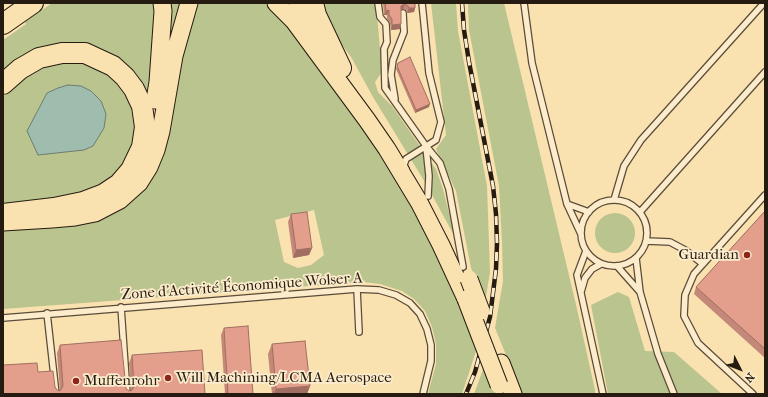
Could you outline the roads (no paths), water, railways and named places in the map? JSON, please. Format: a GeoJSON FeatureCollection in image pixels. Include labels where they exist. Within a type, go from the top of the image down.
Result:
{"type":"FeatureCollection","features":[{"type":"Feature","properties":{"kind":"highway"},"geometry":{"type":"LineString","coordinates":[[313,3],[316,15],[341,68]]}},
{"type":"Feature","properties":{"kind":"highway"},"geometry":{"type":"LineString","coordinates":[[3,24],[30,5]]}},
{"type":"Feature","properties":{"kind":"highway"},"geometry":{"type":"LineString","coordinates":[[3,84],[20,69],[38,58],[62,53],[85,54],[113,66],[125,77],[134,89],[142,106],[145,127],[142,147],[131,170],[119,184],[104,194],[83,202],[61,207],[3,215]]}},
{"type":"Feature","properties":{"kind":"main road"},"geometry":{"type":"LineString","coordinates":[[3,215],[54,214],[78,211],[96,206],[114,196],[126,186],[135,175],[148,146],[158,82],[163,11],[162,3]]}},
{"type":"Feature","properties":{"kind":"main road"},"geometry":{"type":"LineString","coordinates":[[3,222],[25,222],[75,217],[95,213],[120,200],[139,183],[149,167],[158,144],[174,56],[188,3]]}},
{"type":"Feature","properties":{"kind":"main road"},"geometry":{"type":"LineString","coordinates":[[276,3],[294,21],[367,120],[419,202],[432,226],[466,299],[505,391]]}},
{"type":"Feature","properties":{"kind":"main road"},"geometry":{"type":"LineString","coordinates":[[298,3],[341,68],[386,128],[428,196],[466,273],[501,363],[505,391]]}},
{"type":"Feature","properties":{"kind":"lane"},"geometry":{"type":"LineString","coordinates":[[378,3],[380,17],[386,24],[387,42],[384,49],[385,88],[426,146],[440,163],[447,183],[466,273]]}},
{"type":"Feature","properties":{"kind":"lane"},"geometry":{"type":"LineString","coordinates":[[422,3],[429,73],[441,122],[436,140],[406,159],[404,165],[424,199],[432,226]]}},
{"type":"Feature","properties":{"kind":"lane"},"geometry":{"type":"LineString","coordinates":[[524,3],[532,63],[566,204],[581,234],[586,251],[601,264],[617,266],[627,264],[636,258],[642,251],[646,242],[648,231],[640,212],[632,205],[624,201],[614,200],[596,205],[589,212],[583,222],[581,234]]}},
{"type":"Feature","properties":{"kind":"lane"},"geometry":{"type":"LineString","coordinates":[[614,200],[624,166],[641,140],[764,3]]}},
{"type":"Feature","properties":{"kind":"lane"},"geometry":{"type":"LineString","coordinates":[[396,103],[392,88],[391,75],[393,60],[404,32],[403,13]]}},
{"type":"Feature","properties":{"kind":"lane"},"geometry":{"type":"LineString","coordinates":[[640,212],[765,72]]}},
{"type":"Feature","properties":{"kind":"lane"},"geometry":{"type":"LineString","coordinates":[[426,146],[429,176],[428,196]]}},
{"type":"Feature","properties":{"kind":"lane"},"geometry":{"type":"LineString","coordinates":[[753,394],[698,343],[684,316],[685,296],[694,274],[765,195]]}},
{"type":"Feature","properties":{"kind":"lane"},"geometry":{"type":"LineString","coordinates":[[566,204],[589,212]]}},
{"type":"Feature","properties":{"kind":"lane"},"geometry":{"type":"LineString","coordinates":[[646,242],[670,242],[685,250],[703,264]]}},
{"type":"Feature","properties":{"kind":"lane"},"geometry":{"type":"LineString","coordinates":[[586,251],[581,262],[578,275],[603,393]]}},
{"type":"Feature","properties":{"kind":"lane"},"geometry":{"type":"LineString","coordinates":[[636,258],[640,292],[658,354],[674,394]]}},
{"type":"Feature","properties":{"kind":"lane"},"geometry":{"type":"LineString","coordinates":[[581,292],[586,278],[592,270],[601,264]]}},
{"type":"Feature","properties":{"kind":"lane"},"geometry":{"type":"LineString","coordinates":[[617,266],[640,292]]}},
{"type":"Feature","properties":{"kind":"lane"},"geometry":{"type":"LineString","coordinates":[[357,289],[359,332]]}},
{"type":"Feature","properties":{"kind":"lane","name":"Zone d'Activité Économique Wolser A"},"geometry":{"type":"LineString","coordinates":[[3,318],[47,313],[357,289],[379,290],[396,295],[410,303],[420,314],[427,329],[431,345],[431,361],[422,394]]}},
{"type":"Feature","properties":{"kind":"lane"},"geometry":{"type":"LineString","coordinates":[[121,307],[127,394]]}},
{"type":"Feature","properties":{"kind":"lane"},"geometry":{"type":"LineString","coordinates":[[47,313],[56,394]]}},
{"type":"Feature","properties":{"kind":"railway"},"geometry":{"type":"LineString","coordinates":[[462,3],[469,62],[493,186],[497,243],[496,269],[490,317],[475,372],[466,394]]}},
{"type":"Feature","properties":{"kind":"place","name":"Guardian"},"geometry":{"type":"Point","coordinates":[747,255]}},
{"type":"Feature","properties":{"kind":"place","name":"Will Machining/LCMA Aerospace"},"geometry":{"type":"Point","coordinates":[168,378]}},
{"type":"Feature","properties":{"kind":"place","name":"Muffenrohr"},"geometry":{"type":"Point","coordinates":[76,381]}}]}
